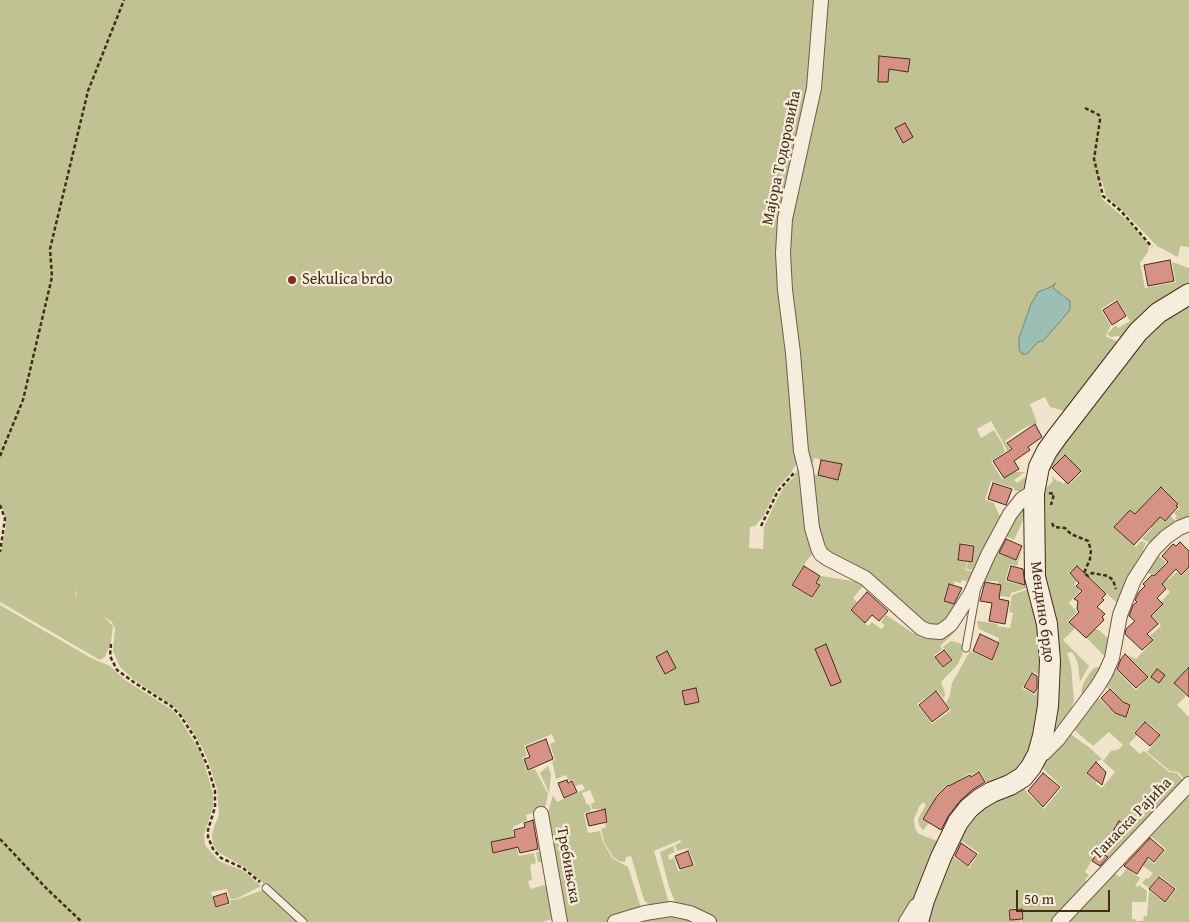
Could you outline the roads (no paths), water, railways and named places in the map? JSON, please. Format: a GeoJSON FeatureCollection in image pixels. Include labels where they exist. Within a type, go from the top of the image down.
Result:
{"type":"FeatureCollection","features":[{"type":"Feature","properties":{"kind":"street","name":"Мајора Тодоровића"},"geometry":{"type":"LineString","coordinates":[[821,0],[814,88],[788,201],[784,235],[785,290],[812,528],[821,554],[865,578],[921,628],[934,632],[945,630],[958,614],[976,583]]}},
{"type":"Feature","properties":{"kind":"street","name":"Мендино брдо"},"geometry":{"type":"LineString","coordinates":[[918,922],[924,900],[947,842],[962,816],[980,799],[1023,777],[1038,754],[1043,736],[1048,706],[1050,661],[1047,624],[1035,577],[1034,496],[1040,467],[1047,451],[1138,332],[1158,313],[1189,294]]}},
{"type":"Feature","properties":{"kind":"street"},"geometry":{"type":"LineString","coordinates":[[976,583],[988,555],[1010,514],[1022,499],[1030,494],[1034,496]]}},
{"type":"Feature","properties":{"kind":"street"},"geometry":{"type":"LineString","coordinates":[[1038,754],[1044,753],[1058,739],[1105,674],[1112,658],[1120,615],[1125,601],[1134,580],[1154,549],[1166,537],[1189,524]]}},
{"type":"Feature","properties":{"kind":"street","name":"Танаска Рајића"},"geometry":{"type":"LineString","coordinates":[[1060,922],[1114,862],[1189,784]]}},
{"type":"Feature","properties":{"kind":"street","name":"Требињска"},"geometry":{"type":"LineString","coordinates":[[541,814],[560,922]]}},
{"type":"Feature","properties":{"kind":"street"},"geometry":{"type":"LineString","coordinates":[[906,922],[916,906],[924,900]]}},
{"type":"Feature","properties":{"kind":"street"},"geometry":{"type":"LineString","coordinates":[[615,922],[645,913],[671,910],[690,914],[709,922]]}},
{"type":"Feature","properties":{"kind":"lane"},"geometry":{"type":"LineString","coordinates":[[966,648],[977,589],[976,583]]}},
{"type":"Feature","properties":{"kind":"lane"},"geometry":{"type":"LineString","coordinates":[[266,888],[304,922]]}},
{"type":"Feature","properties":{"kind":"water"},"geometry":{"type":"Polygon","coordinates":[[[1055,283],[1053,288],[1070,301],[1070,310],[1043,341],[1038,342],[1027,354],[1022,354],[1019,350],[1019,338],[1031,304],[1038,292],[1051,287],[1055,283]]]}},
{"type":"Feature","properties":{"kind":"place","name":"Sekulica brdo"},"geometry":{"type":"Point","coordinates":[292,280]}}]}
